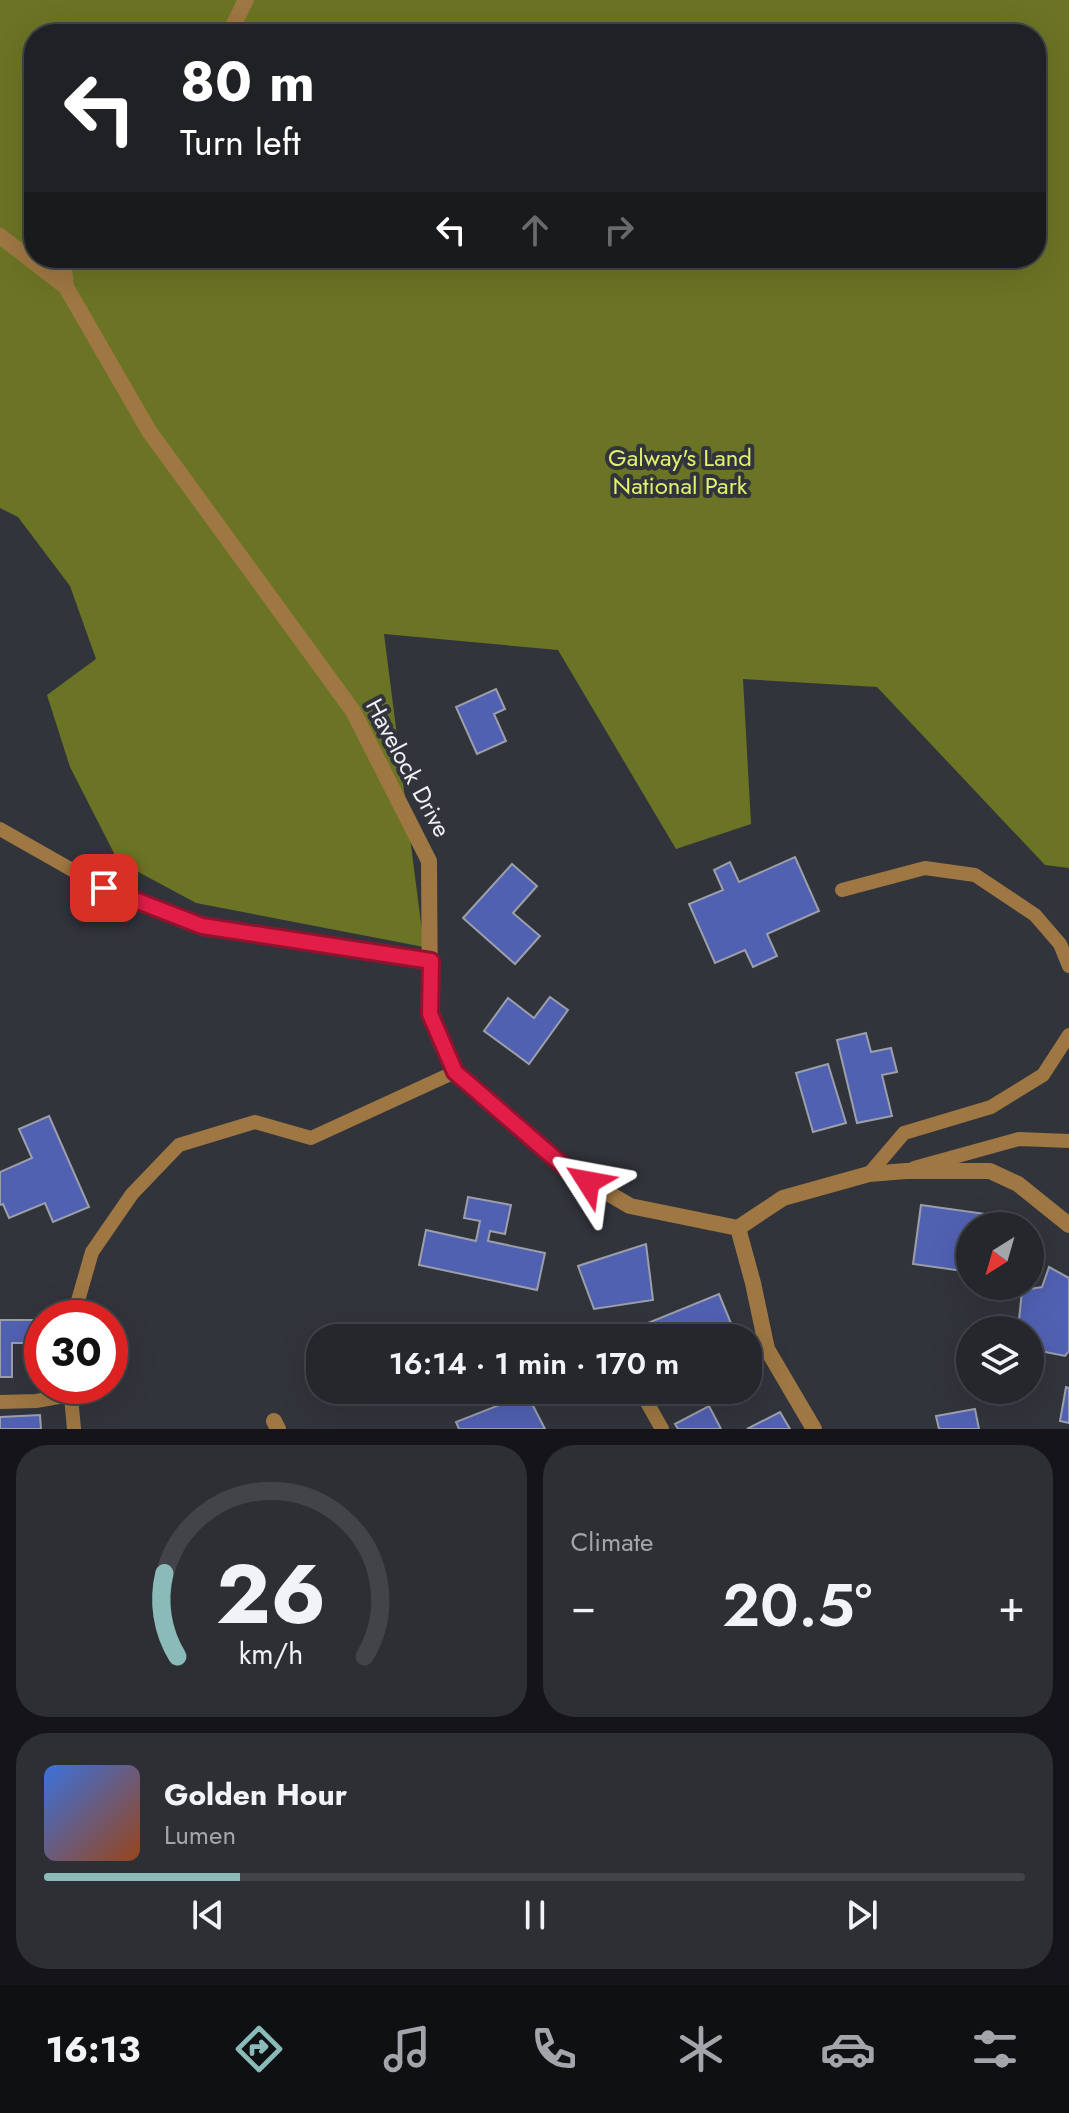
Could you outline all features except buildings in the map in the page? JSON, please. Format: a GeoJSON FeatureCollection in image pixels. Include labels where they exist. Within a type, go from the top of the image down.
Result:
{"type":"FeatureCollection","features":[{"type":"Feature","properties":{"kind":"street"},"geometry":{"type":"LineString","coordinates":[[234,24],[246,0]]}},
{"type":"Feature","properties":{"kind":"street"},"geometry":{"type":"LineString","coordinates":[[0,236],[24,255]]}},
{"type":"Feature","properties":{"kind":"street"},"geometry":{"type":"LineString","coordinates":[[41,268],[66,287]]}},
{"type":"Feature","properties":{"kind":"street","name":"Havelock Drive"},"geometry":{"type":"LineString","coordinates":[[64,268],[66,287],[149,431],[353,711],[429,861],[430,1014],[455,1072],[567,1169],[630,1206],[738,1228]]}},
{"type":"Feature","properties":{"kind":"street"},"geometry":{"type":"LineString","coordinates":[[814,1429],[767,1349],[738,1228],[783,1198],[869,1174],[906,1171],[990,1171],[1018,1184],[1069,1225]]}},
{"type":"Feature","properties":{"kind":"lane"},"geometry":{"type":"LineString","coordinates":[[0,829],[104,888],[202,926],[431,961]]}},
{"type":"Feature","properties":{"kind":"lane"},"geometry":{"type":"LineString","coordinates":[[842,890],[925,868],[975,875],[1035,915],[1060,944],[1069,966]]}},
{"type":"Feature","properties":{"kind":"lane"},"geometry":{"type":"LineString","coordinates":[[869,1174],[904,1133],[991,1107],[1043,1075],[1069,1035]]}},
{"type":"Feature","properties":{"kind":"lane"},"geometry":{"type":"LineString","coordinates":[[78,1300],[92,1252],[132,1194],[179,1145],[255,1122],[311,1138],[455,1072]]}},
{"type":"Feature","properties":{"kind":"lane"},"geometry":{"type":"LineString","coordinates":[[906,1171],[1019,1139],[1069,1141]]}},
{"type":"Feature","properties":{"kind":"lane"},"geometry":{"type":"LineString","coordinates":[[0,1402],[24,1401]]}},
{"type":"Feature","properties":{"kind":"lane"},"geometry":{"type":"LineString","coordinates":[[71,1404],[74,1429]]}},
{"type":"Feature","properties":{"kind":"lane"},"geometry":{"type":"LineString","coordinates":[[648,1404],[662,1429]]}},
{"type":"Feature","properties":{"kind":"green space","name":"Galway's Land National Park"},"geometry":{"type":"Polygon","coordinates":[[[0,0],[1069,0],[1069,868],[1045,865],[877,687],[743,679],[751,824],[676,849],[558,650],[384,634],[424,947],[196,903],[118,861],[70,767],[47,695],[96,659],[70,586],[18,517],[0,508],[0,0]]]}},
{"type":"Feature","properties":{"kind":"route"},"geometry":{"type":"LineString","coordinates":[[104,888],[202,926],[431,961],[430,1014],[455,1072],[567,1169],[588,1182]]}}]}
